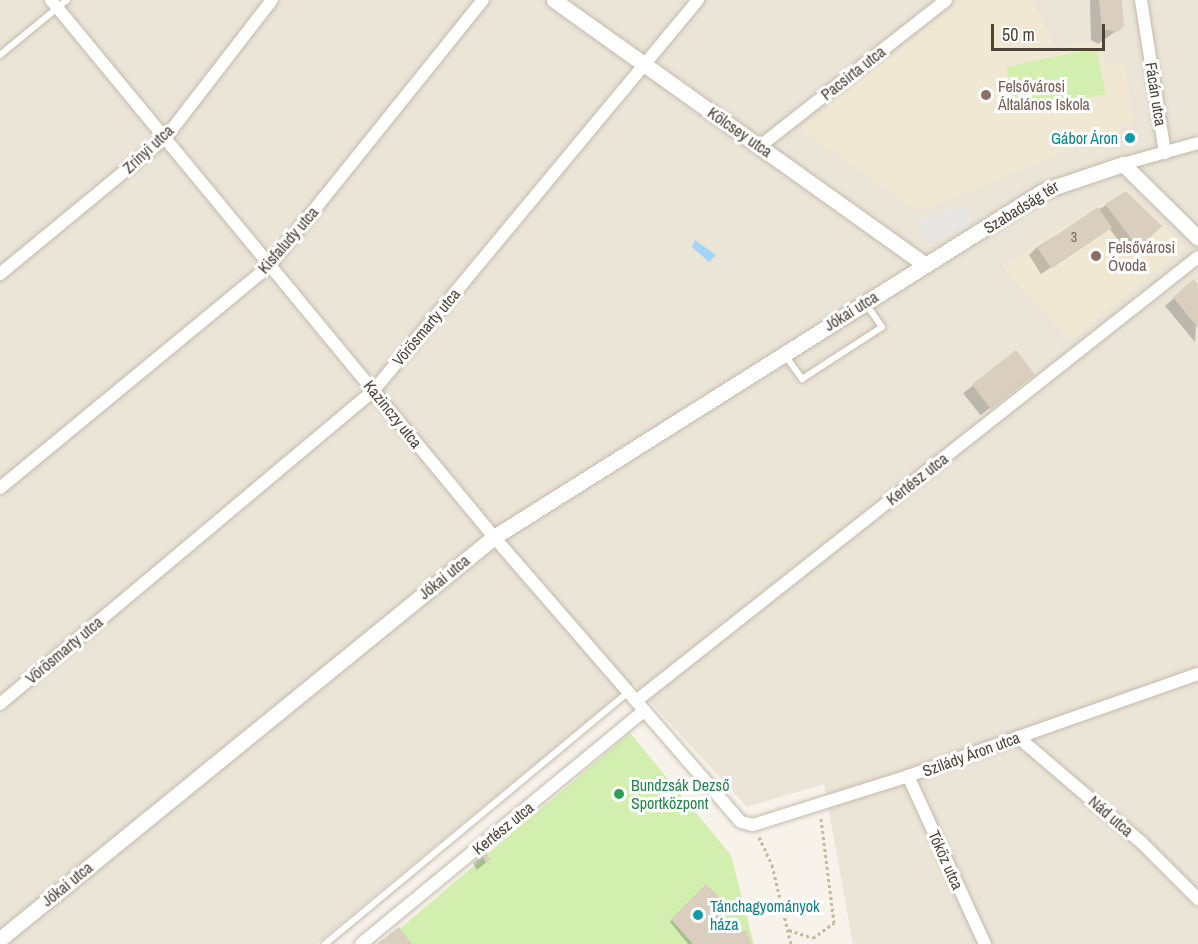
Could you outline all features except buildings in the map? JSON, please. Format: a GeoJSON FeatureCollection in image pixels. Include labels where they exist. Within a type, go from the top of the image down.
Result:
{"type":"FeatureCollection","features":[{"type":"Feature","properties":{"kind":"street","name":"Zrínyi utca"},"geometry":{"type":"LineString","coordinates":[[0,274],[166,137],[272,0]]}},
{"type":"Feature","properties":{"kind":"street","name":"Kisfaludy utca"},"geometry":{"type":"LineString","coordinates":[[0,488],[269,267],[483,0]]}},
{"type":"Feature","properties":{"kind":"street","name":"Kölcsey utca"},"geometry":{"type":"LineString","coordinates":[[554,0],[924,265]]}},
{"type":"Feature","properties":{"kind":"street","name":"Vörösmarty utca"},"geometry":{"type":"LineString","coordinates":[[0,704],[374,390],[698,0]]}},
{"type":"Feature","properties":{"kind":"street","name":"Pacsirta utca"},"geometry":{"type":"LineString","coordinates":[[760,146],[946,0]]}},
{"type":"Feature","properties":{"kind":"street","name":"Fácán utca"},"geometry":{"type":"LineString","coordinates":[[1141,0],[1165,153]]}},
{"type":"Feature","properties":{"kind":"street","name":"Kazinczy utca"},"geometry":{"type":"LineString","coordinates":[[58,3],[269,267],[374,390],[494,537],[644,711],[747,824]]}},
{"type":"Feature","properties":{"kind":"street"},"geometry":{"type":"LineString","coordinates":[[1123,164],[1198,143]]}},
{"type":"Feature","properties":{"kind":"street"},"geometry":{"type":"LineString","coordinates":[[1123,164],[1198,238]]}},
{"type":"Feature","properties":{"kind":"street","name":"Szabadság tér"},"geometry":{"type":"LineString","coordinates":[[924,265],[1054,184],[1123,164]]}},
{"type":"Feature","properties":{"kind":"street","name":"Kertész utca"},"geometry":{"type":"LineString","coordinates":[[632,697],[1198,257]]}},
{"type":"Feature","properties":{"kind":"street","name":"Jókai utca"},"geometry":{"type":"LineString","coordinates":[[3,939],[494,537],[924,265]]}},
{"type":"Feature","properties":{"kind":"street","name":"Szilády Áron utca"},"geometry":{"type":"LineString","coordinates":[[747,824],[908,776],[1198,674]]}},
{"type":"Feature","properties":{"kind":"street","name":"Kertész utca"},"geometry":{"type":"LineString","coordinates":[[361,944],[644,711]]}},
{"type":"Feature","properties":{"kind":"street","name":"Nád utca"},"geometry":{"type":"LineString","coordinates":[[1018,737],[1141,842],[1198,899]]}},
{"type":"Feature","properties":{"kind":"street","name":"Tóköz utca"},"geometry":{"type":"LineString","coordinates":[[908,776],[985,944]]}},
{"type":"Feature","properties":{"kind":"lane"},"geometry":{"type":"LineString","coordinates":[[0,55],[58,3]]}},
{"type":"Feature","properties":{"kind":"lane"},"geometry":{"type":"LineString","coordinates":[[783,354],[802,379],[882,327],[865,302]]}},
{"type":"Feature","properties":{"kind":"lane"},"geometry":{"type":"LineString","coordinates":[[325,944],[632,697]]}},
{"type":"Feature","properties":{"kind":"path"},"geometry":{"type":"LineString","coordinates":[[789,930],[813,938],[834,923],[821,803]]}},
{"type":"Feature","properties":{"kind":"path"},"geometry":{"type":"LineString","coordinates":[[747,824],[772,865],[791,944]]}},
{"type":"Feature","properties":{"kind":"shaded area"},"geometry":{"type":"Polygon","coordinates":[[[0,0],[963,0],[800,129],[1105,66],[1101,41],[1055,49],[1032,0],[1198,0],[1198,944],[853,944],[824,784],[747,807],[633,683],[316,944],[0,944],[0,0]]]}},
{"type":"Feature","properties":{"kind":"shaded area","name":"Felsővárosi Általános Iskola"},"geometry":{"type":"Polygon","coordinates":[[[963,0],[1032,0],[1056,49],[1101,40],[1105,66],[1125,63],[1133,124],[919,212],[800,129],[963,0]]]}},
{"type":"Feature","properties":{"kind":"shaded area","name":"Felsővárosi Óvoda"},"geometry":{"type":"Polygon","coordinates":[[[1126,189],[1185,247],[1069,341],[1002,265],[1126,189]]]}},
{"type":"Feature","properties":{"kind":"shaded area"},"geometry":{"type":"Polygon","coordinates":[[[966,204],[974,226],[927,243],[919,221],[966,204]]]}},
{"type":"Feature","properties":{"kind":"green space"},"geometry":{"type":"Polygon","coordinates":[[[1096,48],[1106,94],[1016,113],[1006,67],[1096,48]]]}},
{"type":"Feature","properties":{"kind":"green space","name":"Bundzsák Dezső Sportközpont"},"geometry":{"type":"Polygon","coordinates":[[[630,733],[731,855],[754,944],[382,944],[630,733]]]}},
{"type":"Feature","properties":{"kind":"water"},"geometry":{"type":"Polygon","coordinates":[[[695,240],[716,255],[709,262],[692,247],[695,240]]]}},
{"type":"Feature","properties":{"kind":"place","name":"Felsővárosi Általános Iskola"},"geometry":{"type":"Point","coordinates":[986,95]}},
{"type":"Feature","properties":{"kind":"place","name":"Gábor Áron"},"geometry":{"type":"Point","coordinates":[1130,138]}},
{"type":"Feature","properties":{"kind":"place","name":"Felsővárosi Óvoda"},"geometry":{"type":"Point","coordinates":[1096,256]}},
{"type":"Feature","properties":{"kind":"place","name":"Bundzsák Dezső Sportközpont"},"geometry":{"type":"Point","coordinates":[619,794]}},
{"type":"Feature","properties":{"kind":"place","name":"Tánchagyományok háza"},"geometry":{"type":"Point","coordinates":[698,915]}}]}
